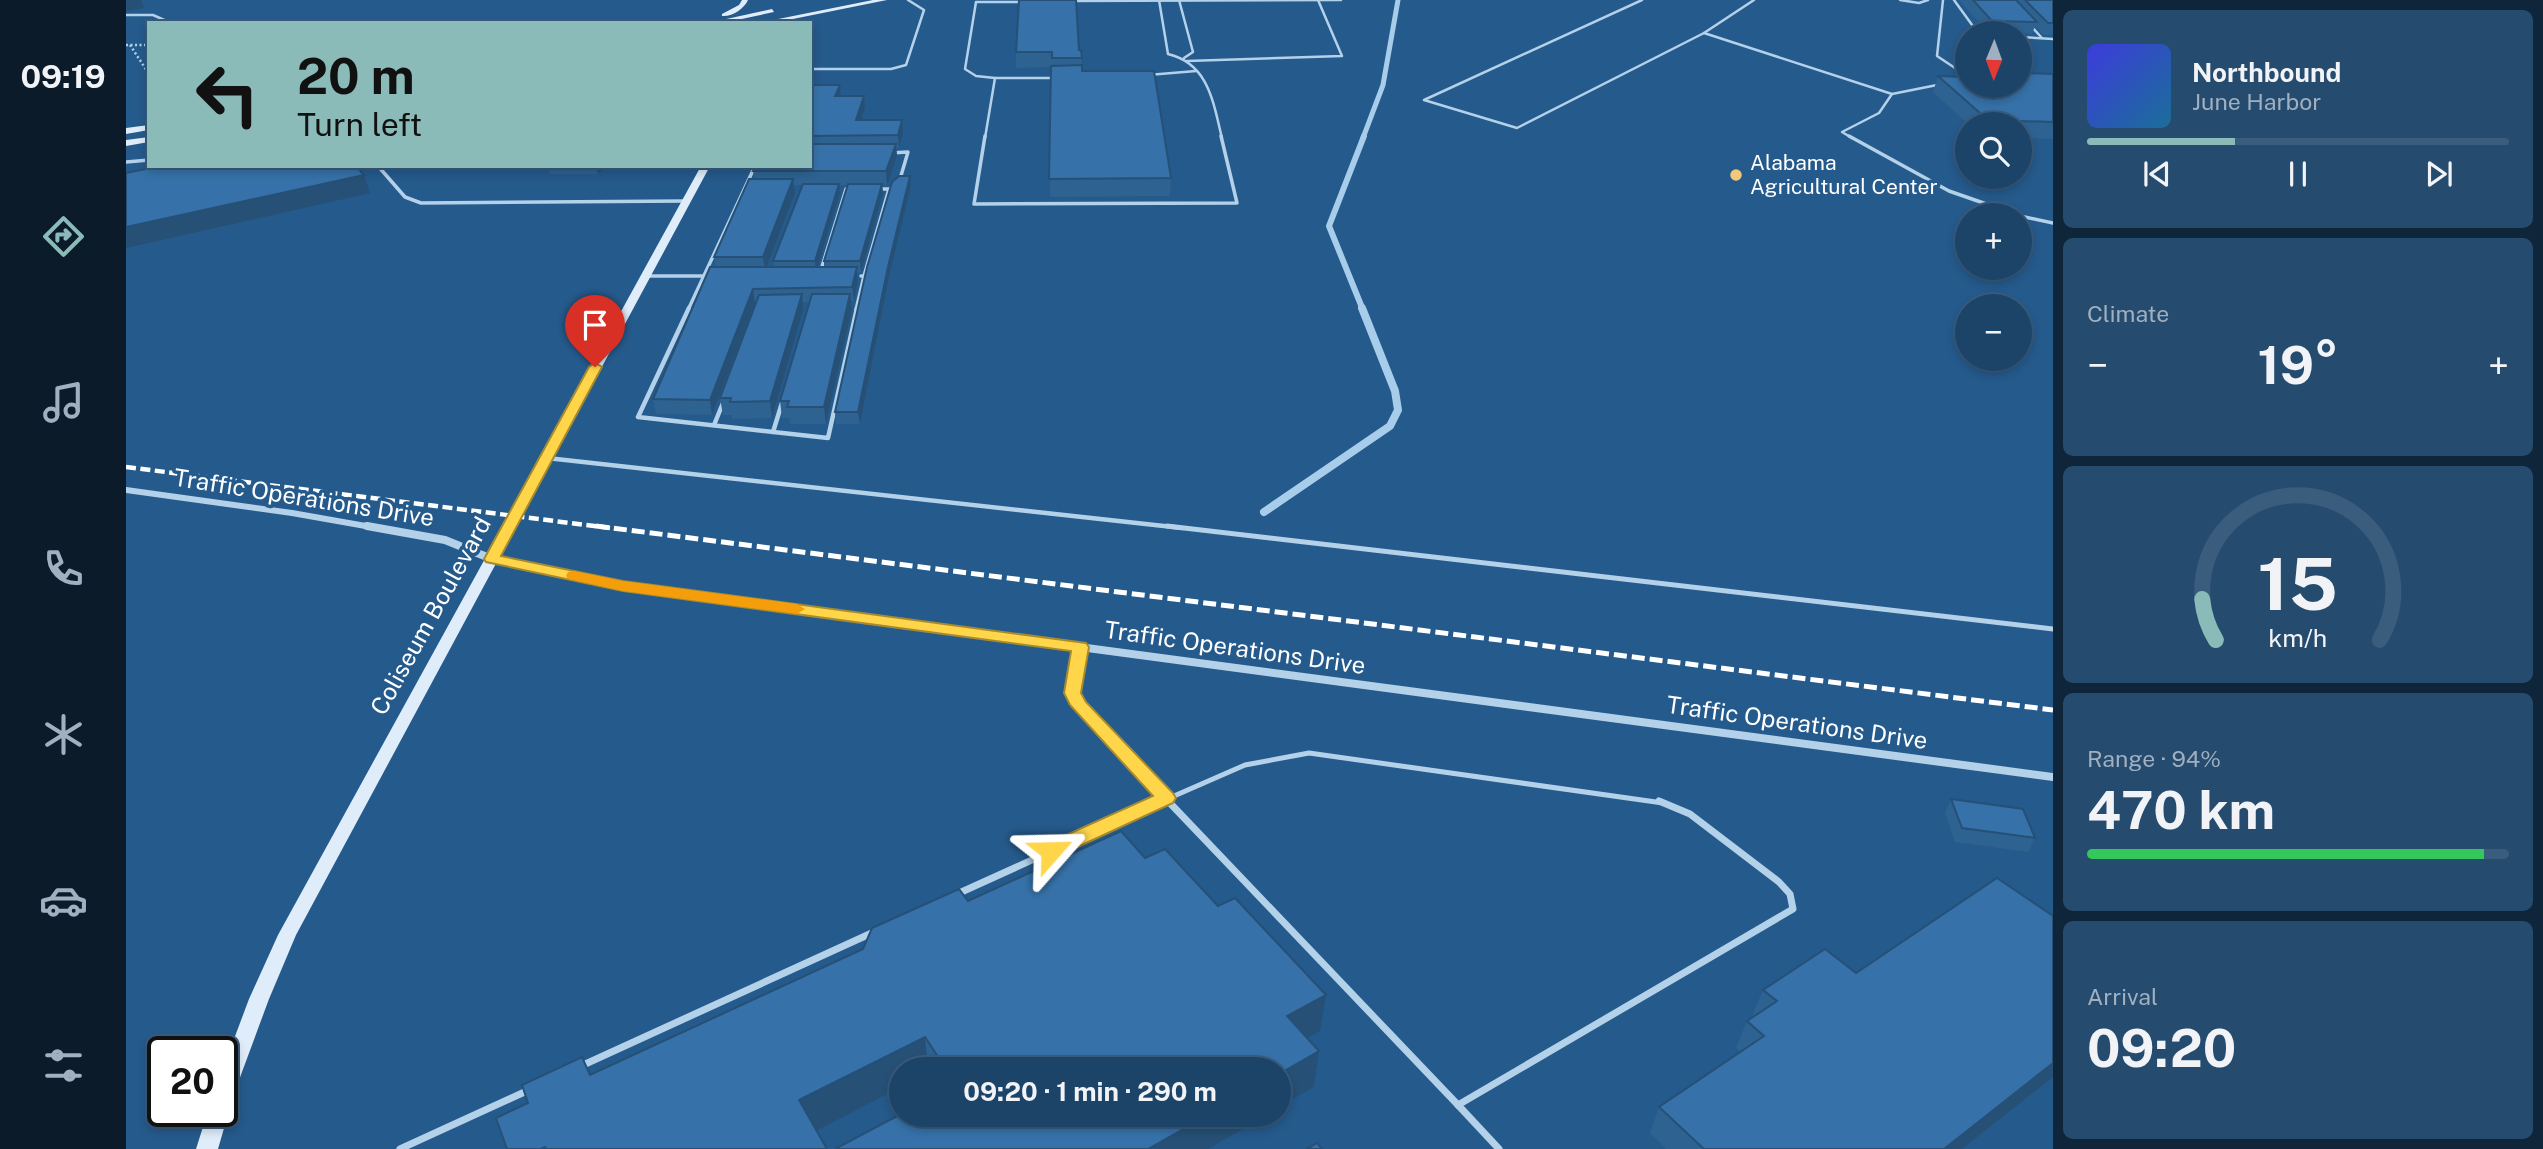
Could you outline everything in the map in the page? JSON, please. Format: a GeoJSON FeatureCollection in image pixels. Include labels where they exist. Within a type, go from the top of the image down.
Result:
{"type":"FeatureCollection","features":[{"type":"Feature","properties":{"kind":"main road"},"geometry":{"type":"LineString","coordinates":[[708,21],[742,6],[744,0]]}},
{"type":"Feature","properties":{"kind":"main road"},"geometry":{"type":"LineString","coordinates":[[774,2],[783,9],[787,20],[884,0]]}},
{"type":"Feature","properties":{"kind":"main road"},"geometry":{"type":"LineString","coordinates":[[812,21],[853,6]]}},
{"type":"Feature","properties":{"kind":"main road"},"geometry":{"type":"LineString","coordinates":[[721,21],[783,9]]}},
{"type":"Feature","properties":{"kind":"main road"},"geometry":{"type":"LineString","coordinates":[[126,131],[147,127]]}},
{"type":"Feature","properties":{"kind":"main road"},"geometry":{"type":"LineString","coordinates":[[126,143],[147,139]]}},
{"type":"Feature","properties":{"kind":"main road","name":"Coliseum Boulevard"},"geometry":{"type":"LineString","coordinates":[[238,1054],[287,935],[705,168]]}},
{"type":"Feature","properties":{"kind":"main road"},"geometry":{"type":"LineString","coordinates":[[207,1149],[214,1127]]}},
{"type":"Feature","properties":{"kind":"street","name":"Traffic Operations Drive"},"geometry":{"type":"LineString","coordinates":[[126,490],[292,513],[445,540],[492,559],[623,586],[2053,777]]}},
{"type":"Feature","properties":{"kind":"lane"},"geometry":{"type":"LineString","coordinates":[[812,69],[891,69],[906,65],[924,10],[908,0]]}},
{"type":"Feature","properties":{"kind":"lane"},"geometry":{"type":"LineString","coordinates":[[1179,0],[1193,52],[1185,60]]}},
{"type":"Feature","properties":{"kind":"lane"},"geometry":{"type":"LineString","coordinates":[[1159,1],[1168,54],[1185,60],[1342,56],[1318,0]]}},
{"type":"Feature","properties":{"kind":"lane"},"geometry":{"type":"LineString","coordinates":[[1069,1],[1341,0]]}},
{"type":"Feature","properties":{"kind":"lane"},"geometry":{"type":"LineString","coordinates":[[1642,0],[1424,100],[1517,128],[1704,33],[1754,0]]}},
{"type":"Feature","properties":{"kind":"lane"},"geometry":{"type":"LineString","coordinates":[[1900,0],[1914,3],[1928,0]]}},
{"type":"Feature","properties":{"kind":"lane"},"geometry":{"type":"LineString","coordinates":[[1943,0],[1937,56],[1955,68]]}},
{"type":"Feature","properties":{"kind":"lane"},"geometry":{"type":"LineString","coordinates":[[1954,0],[1969,21]]}},
{"type":"Feature","properties":{"kind":"lane"},"geometry":{"type":"LineString","coordinates":[[1029,2],[976,2],[965,69],[976,76],[995,78],[1058,78]]}},
{"type":"Feature","properties":{"kind":"lane"},"geometry":{"type":"LineString","coordinates":[[126,15],[153,15],[166,21]]}},
{"type":"Feature","properties":{"kind":"lane"},"geometry":{"type":"LineString","coordinates":[[2024,19],[2042,38]]}},
{"type":"Feature","properties":{"kind":"lane"},"geometry":{"type":"LineString","coordinates":[[1704,33],[1892,94],[1954,82]]}},
{"type":"Feature","properties":{"kind":"lane"},"geometry":{"type":"LineString","coordinates":[[2032,38],[2053,39]]}},
{"type":"Feature","properties":{"kind":"lane"},"geometry":{"type":"LineString","coordinates":[[995,78],[974,204],[1237,203],[1210,88],[1185,60]]}},
{"type":"Feature","properties":{"kind":"lane"},"geometry":{"type":"LineString","coordinates":[[1142,76],[1196,71]]}},
{"type":"Feature","properties":{"kind":"lane"},"geometry":{"type":"LineString","coordinates":[[1892,94],[1890,102],[1880,112],[1842,132],[1933,182],[1979,203]]}},
{"type":"Feature","properties":{"kind":"lane"},"geometry":{"type":"LineString","coordinates":[[754,168],[638,417],[828,438],[864,276],[889,189],[903,177],[908,152],[884,153]]}},
{"type":"Feature","properties":{"kind":"lane"},"geometry":{"type":"LineString","coordinates":[[127,161],[147,160]]}},
{"type":"Feature","properties":{"kind":"lane"},"geometry":{"type":"LineString","coordinates":[[380,168],[405,197],[421,203],[685,201]]}},
{"type":"Feature","properties":{"kind":"lane"},"geometry":{"type":"LineString","coordinates":[[744,189],[755,189]]}},
{"type":"Feature","properties":{"kind":"lane"},"geometry":{"type":"LineString","coordinates":[[835,189],[857,189]]}},
{"type":"Feature","properties":{"kind":"lane"},"geometry":{"type":"LineString","coordinates":[[830,276],[819,276],[846,189]]}},
{"type":"Feature","properties":{"kind":"lane"},"geometry":{"type":"LineString","coordinates":[[868,189],[889,189]]}},
{"type":"Feature","properties":{"kind":"lane"},"geometry":{"type":"LineString","coordinates":[[2032,218],[2053,223]]}},
{"type":"Feature","properties":{"kind":"lane"},"geometry":{"type":"LineString","coordinates":[[644,276],[716,276]]}},
{"type":"Feature","properties":{"kind":"lane"},"geometry":{"type":"LineString","coordinates":[[853,276],[864,276]]}},
{"type":"Feature","properties":{"kind":"lane"},"geometry":{"type":"LineString","coordinates":[[846,306],[858,306]]}},
{"type":"Feature","properties":{"kind":"lane"},"geometry":{"type":"LineString","coordinates":[[773,432],[784,394]]}},
{"type":"Feature","properties":{"kind":"lane"},"geometry":{"type":"LineString","coordinates":[[714,425],[723,401]]}},
{"type":"Feature","properties":{"kind":"lane"},"geometry":{"type":"LineString","coordinates":[[546,458],[845,489],[2053,629]]}},
{"type":"Feature","properties":{"kind":"lane"},"geometry":{"type":"LineString","coordinates":[[1080,647],[1072,693],[1079,705],[1499,1149]]}},
{"type":"Feature","properties":{"kind":"lane"},"geometry":{"type":"LineString","coordinates":[[944,900],[1245,765],[1309,753],[1656,800],[1690,814],[1779,882],[1790,894],[1793,909],[1458,1105]]}},
{"type":"Feature","properties":{"kind":"lane"},"geometry":{"type":"LineString","coordinates":[[573,1070],[887,926]]}},
{"type":"Feature","properties":{"kind":"lane"},"geometry":{"type":"LineString","coordinates":[[400,1149],[536,1087]]}},
{"type":"Feature","properties":{"kind":"path"},"geometry":{"type":"LineString","coordinates":[[128,45],[147,45]]}},
{"type":"Feature","properties":{"kind":"path"},"geometry":{"type":"LineString","coordinates":[[128,45],[147,71]]}},
{"type":"Feature","properties":{"kind":"building"},"geometry":{"type":"Polygon","coordinates":[[[1019,0],[1076,0],[1079,50],[1082,58],[1052,58],[1052,52],[1016,52],[1019,0]]]}},
{"type":"Feature","properties":{"kind":"building"},"geometry":{"type":"Polygon","coordinates":[[[1973,0],[2016,0],[2037,22],[2032,21],[1992,21],[1973,0]]]}},
{"type":"Feature","properties":{"kind":"building"},"geometry":{"type":"Polygon","coordinates":[[[2025,0],[2053,0],[2053,23],[2048,23],[2025,0]]]}},
{"type":"Feature","properties":{"kind":"building"},"geometry":{"type":"Polygon","coordinates":[[[1082,65],[1082,71],[1154,71],[1171,178],[1049,179],[1051,66],[1082,65]]]}},
{"type":"Feature","properties":{"kind":"building"},"geometry":{"type":"Polygon","coordinates":[[[2032,73],[2053,74],[2053,122],[2032,121],[2032,112],[1979,112],[1963,98],[2032,98],[2032,73]]]}},
{"type":"Feature","properties":{"kind":"building"},"geometry":{"type":"Polygon","coordinates":[[[1938,76],[1955,77],[1955,91],[1938,76]]]}},
{"type":"Feature","properties":{"kind":"building"},"geometry":{"type":"Polygon","coordinates":[[[812,85],[840,85],[835,96],[864,96],[856,120],[902,120],[898,135],[812,136],[812,85]]]}},
{"type":"Feature","properties":{"kind":"building"},"geometry":{"type":"Polygon","coordinates":[[[812,144],[896,144],[886,171],[753,171],[755,168],[812,168],[812,144]]]}},
{"type":"Feature","properties":{"kind":"building"},"geometry":{"type":"Polygon","coordinates":[[[151,168],[358,168],[364,175],[126,227],[126,173],[151,168]]]}},
{"type":"Feature","properties":{"kind":"building"},"geometry":{"type":"Polygon","coordinates":[[[899,176],[910,176],[858,412],[835,412],[867,267],[892,182],[899,176]]]}},
{"type":"Feature","properties":{"kind":"building"},"geometry":{"type":"Polygon","coordinates":[[[749,179],[793,179],[763,257],[714,257],[749,179]]]}},
{"type":"Feature","properties":{"kind":"building"},"geometry":{"type":"Polygon","coordinates":[[[803,184],[839,184],[815,261],[773,261],[803,184]]]}},
{"type":"Feature","properties":{"kind":"building"},"geometry":{"type":"Polygon","coordinates":[[[848,184],[882,184],[860,261],[824,261],[848,184]]]}},
{"type":"Feature","properties":{"kind":"building"},"geometry":{"type":"Polygon","coordinates":[[[710,267],[857,267],[852,287],[753,289],[710,400],[653,399],[710,267]]]}},
{"type":"Feature","properties":{"kind":"building"},"geometry":{"type":"Polygon","coordinates":[[[802,294],[770,401],[730,402],[731,398],[720,398],[759,295],[802,294]]]}},
{"type":"Feature","properties":{"kind":"building"},"geometry":{"type":"Polygon","coordinates":[[[812,294],[850,294],[824,407],[787,407],[789,401],[780,401],[812,294]]]}},
{"type":"Feature","properties":{"kind":"building"},"geometry":{"type":"Polygon","coordinates":[[[1951,799],[2023,809],[2035,838],[1962,828],[1951,799]]]}},
{"type":"Feature","properties":{"kind":"building"},"geometry":{"type":"Polygon","coordinates":[[[1121,831],[1145,858],[1165,849],[1218,906],[1235,898],[1326,995],[1287,1016],[1319,1051],[1291,1067],[1291,1057],[938,1057],[925,1037],[799,1100],[827,1149],[507,1149],[496,1118],[528,1103],[522,1085],[582,1057],[590,1075],[863,949],[872,928],[959,889],[968,901],[1121,831]]]}},
{"type":"Feature","properties":{"kind":"building"},"geometry":{"type":"Polygon","coordinates":[[[1997,878],[2053,916],[2053,1063],[1944,1149],[1704,1149],[1659,1107],[1764,1036],[1747,1021],[1777,1001],[1763,990],[1825,949],[1856,973],[1997,878]]]}},
{"type":"Feature","properties":{"kind":"building"},"geometry":{"type":"Polygon","coordinates":[[[889,1120],[889,1127],[1187,1127],[1148,1149],[835,1149],[889,1120]]]}},
{"type":"Feature","properties":{"kind":"building"},"geometry":{"type":"Polygon","coordinates":[[[1317,1143],[1322,1149],[1307,1149],[1317,1143]]]}},
{"type":"Feature","properties":{"kind":"waterway"},"geometry":{"type":"LineString","coordinates":[[1363,138],[1383,85],[1398,0]]}},
{"type":"Feature","properties":{"kind":"waterway"},"geometry":{"type":"LineString","coordinates":[[1363,310],[1329,226],[1364,136]]}},
{"type":"Feature","properties":{"kind":"waterway"},"geometry":{"type":"LineString","coordinates":[[1264,512],[1390,426],[1398,410],[1395,391],[1362,308]]}},
{"type":"Feature","properties":{"kind":"railway"},"geometry":{"type":"LineString","coordinates":[[126,467],[610,528]]}},
{"type":"Feature","properties":{"kind":"railway"},"geometry":{"type":"LineString","coordinates":[[596,526],[2053,710]]}},
{"type":"Feature","properties":{"kind":"slow traffic"},"geometry":{"type":"LineString","coordinates":[[574,576],[623,586],[797,609]]}},
{"type":"Feature","properties":{"kind":"place","name":"Alabama Agricultural Center"},"geometry":{"type":"Point","coordinates":[1736,175]}},
{"type":"Feature","properties":{"kind":"route"},"geometry":{"type":"LineString","coordinates":[[595,367],[492,559],[623,586],[1080,647],[1072,693],[1089,718],[1167,798],[1051,851]]}}]}
